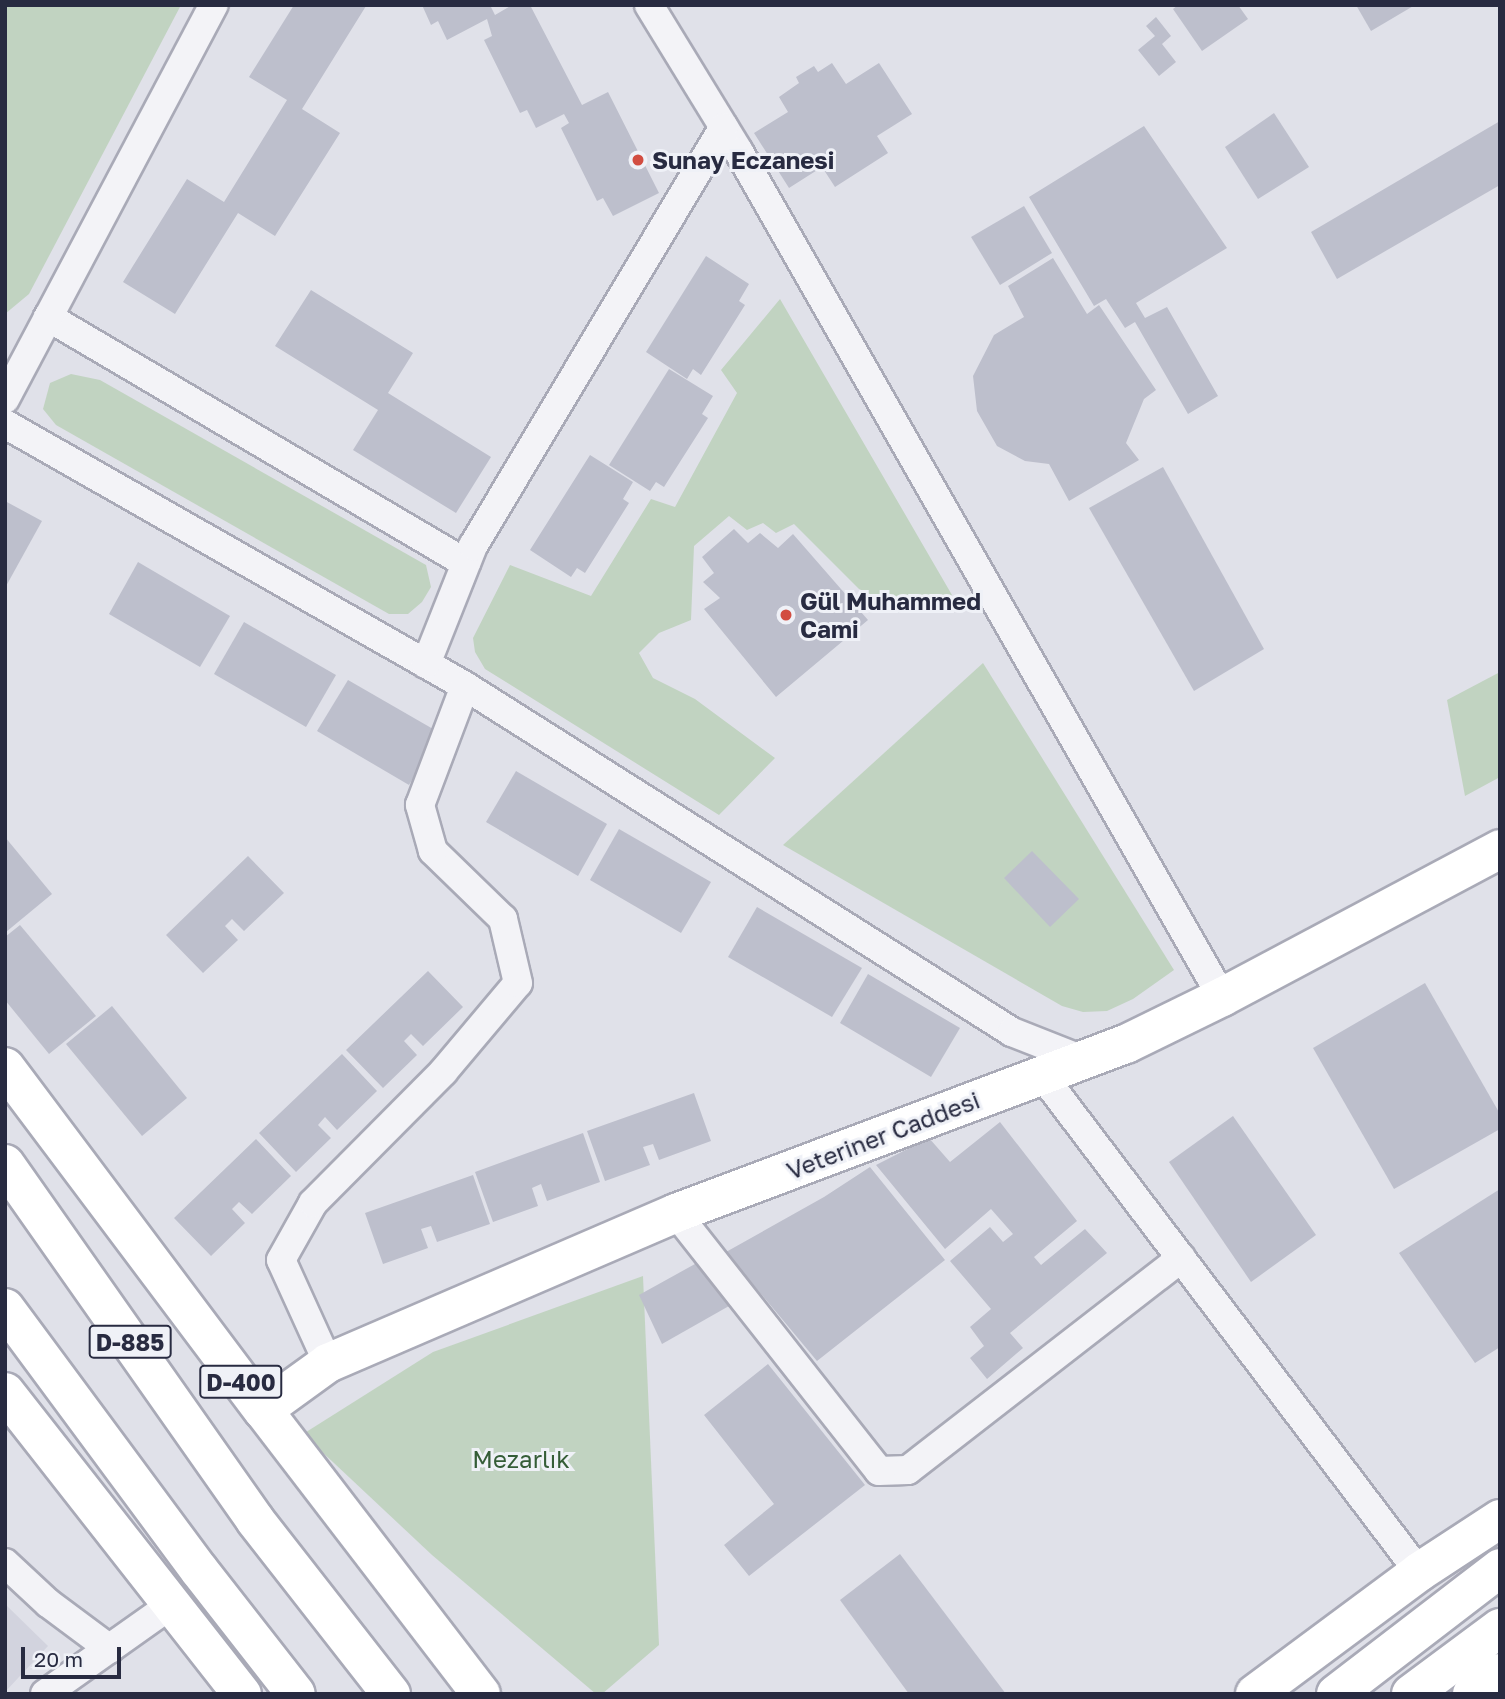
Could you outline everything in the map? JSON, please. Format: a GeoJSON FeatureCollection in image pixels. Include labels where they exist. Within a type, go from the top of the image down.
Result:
{"type":"FeatureCollection","features":[{"type":"Feature","properties":{"kind":"main road","name":"Veteriner Caddesi"},"geometry":{"type":"LineString","coordinates":[[263,1410],[328,1363],[676,1213],[1126,1044],[1222,997],[1500,849]]}},
{"type":"Feature","properties":{"kind":"main road","name":"D-400"},"geometry":{"type":"LineString","coordinates":[[5,1067],[481,1694]]}},
{"type":"Feature","properties":{"kind":"main road","name":"D-885"},"geometry":{"type":"LineString","coordinates":[[5,1164],[256,1520],[391,1694]]}},
{"type":"Feature","properties":{"kind":"main road","name":"D-885"},"geometry":{"type":"LineString","coordinates":[[5,1308],[199,1570],[296,1694]]}},
{"type":"Feature","properties":{"kind":"main road"},"geometry":{"type":"LineString","coordinates":[[5,1392],[242,1694]]}},
{"type":"Feature","properties":{"kind":"main road"},"geometry":{"type":"LineString","coordinates":[[1255,1694],[1419,1572],[1500,1518]]}},
{"type":"Feature","properties":{"kind":"main road"},"geometry":{"type":"LineString","coordinates":[[1336,1694],[1500,1568]]}},
{"type":"Feature","properties":{"kind":"main road"},"geometry":{"type":"LineString","coordinates":[[1411,1694],[1500,1628]]}},
{"type":"Feature","properties":{"kind":"main road"},"geometry":{"type":"LineString","coordinates":[[1472,1694],[1500,1673]]}},
{"type":"Feature","properties":{"kind":"street"},"geometry":{"type":"LineString","coordinates":[[9,382],[48,317],[214,5]]}},
{"type":"Feature","properties":{"kind":"street"},"geometry":{"type":"LineString","coordinates":[[649,5],[724,127],[1222,997]]}},
{"type":"Feature","properties":{"kind":"street"},"geometry":{"type":"LineString","coordinates":[[426,664],[473,546],[724,127]]}},
{"type":"Feature","properties":{"kind":"street"},"geometry":{"type":"LineString","coordinates":[[48,317],[466,563]]}},
{"type":"Feature","properties":{"kind":"street"},"geometry":{"type":"LineString","coordinates":[[5,424],[465,687],[1012,1032],[1083,1060]]}},
{"type":"Feature","properties":{"kind":"street"},"geometry":{"type":"LineString","coordinates":[[328,1363],[281,1261],[313,1203],[443,1072],[518,983],[503,919],[433,851],[420,805],[465,687]]}},
{"type":"Feature","properties":{"kind":"street"},"geometry":{"type":"LineString","coordinates":[[1042,1075],[1419,1572]]}},
{"type":"Feature","properties":{"kind":"street"},"geometry":{"type":"LineString","coordinates":[[676,1213],[879,1471],[908,1470],[1181,1258]]}},
{"type":"Feature","properties":{"kind":"street"},"geometry":{"type":"LineString","coordinates":[[5,1563],[48,1603],[110,1649]]}},
{"type":"Feature","properties":{"kind":"street"},"geometry":{"type":"LineString","coordinates":[[46,1694],[172,1604]]}},
{"type":"Feature","properties":{"kind":"shaded area"},"geometry":{"type":"Polygon","coordinates":[[[5,1604],[48,1646],[5,1692],[5,1604]]]}},
{"type":"Feature","properties":{"kind":"green space"},"geometry":{"type":"Polygon","coordinates":[[[5,5],[181,5],[29,294],[5,314],[5,5]]]}},
{"type":"Feature","properties":{"kind":"green space"},"geometry":{"type":"Polygon","coordinates":[[[780,299],[952,595],[907,611],[859,589],[794,524],[776,533],[763,523],[747,530],[729,516],[694,546],[691,620],[659,633],[639,653],[653,678],[695,699],[775,758],[719,815],[485,669],[475,652],[473,638],[510,565],[591,596],[651,499],[675,507],[737,393],[721,370],[780,299]]]}},
{"type":"Feature","properties":{"kind":"green space"},"geometry":{"type":"Polygon","coordinates":[[[71,374],[100,380],[426,565],[431,587],[422,602],[408,614],[389,614],[56,425],[43,409],[50,383],[71,374]]]}},
{"type":"Feature","properties":{"kind":"green space"},"geometry":{"type":"Polygon","coordinates":[[[983,663],[1174,970],[1133,999],[1107,1011],[1083,1012],[1062,1006],[783,845],[983,663]]]}},
{"type":"Feature","properties":{"kind":"green space"},"geometry":{"type":"Polygon","coordinates":[[[1500,672],[1500,777],[1465,796],[1447,700],[1500,672]]]}},
{"type":"Feature","properties":{"kind":"green space","name":"Mezarlık"},"geometry":{"type":"Polygon","coordinates":[[[643,1276],[659,1645],[602,1694],[596,1694],[432,1555],[303,1434],[433,1352],[643,1276]]]}},
{"type":"Feature","properties":{"kind":"building"},"geometry":{"type":"Polygon","coordinates":[[[294,5],[366,6],[302,109],[340,133],[275,236],[238,213],[175,314],[123,282],[187,179],[224,202],[287,100],[249,77],[294,5]]]}},
{"type":"Feature","properties":{"kind":"building"},"geometry":{"type":"Polygon","coordinates":[[[422,5],[490,5],[495,15],[512,5],[530,5],[582,105],[608,92],[659,193],[613,216],[603,198],[597,201],[561,128],[569,123],[564,114],[536,128],[527,110],[520,113],[484,40],[492,36],[487,19],[447,40],[438,21],[431,25],[422,5]]]}},
{"type":"Feature","properties":{"kind":"building"},"geometry":{"type":"Polygon","coordinates":[[[1178,5],[1238,5],[1248,19],[1202,51],[1173,9],[1178,5]]]}},
{"type":"Feature","properties":{"kind":"building"},"geometry":{"type":"Polygon","coordinates":[[[1356,5],[1415,5],[1371,31],[1356,5]]]}},
{"type":"Feature","properties":{"kind":"building"},"geometry":{"type":"Polygon","coordinates":[[[1156,17],[1171,36],[1162,44],[1176,62],[1159,76],[1138,50],[1155,36],[1146,26],[1156,17]]]}},
{"type":"Feature","properties":{"kind":"building"},"geometry":{"type":"Polygon","coordinates":[[[832,63],[846,84],[879,63],[912,114],[877,136],[888,153],[835,187],[822,167],[789,188],[754,133],[788,112],[779,97],[799,83],[796,77],[814,66],[818,72],[832,63]]]}},
{"type":"Feature","properties":{"kind":"building"},"geometry":{"type":"Polygon","coordinates":[[[1274,113],[1309,167],[1258,199],[1225,147],[1274,113]]]}},
{"type":"Feature","properties":{"kind":"building"},"geometry":{"type":"Polygon","coordinates":[[[1500,121],[1500,185],[1337,279],[1311,232],[1500,121]]]}},
{"type":"Feature","properties":{"kind":"building"},"geometry":{"type":"Polygon","coordinates":[[[1144,126],[1227,248],[1136,303],[1145,318],[1167,307],[1218,396],[1188,414],[1135,322],[1125,328],[1106,299],[1094,306],[1029,197],[1144,126]]]}},
{"type":"Feature","properties":{"kind":"building"},"geometry":{"type":"Polygon","coordinates":[[[1024,206],[1052,253],[1000,285],[971,237],[1024,206]]]}},
{"type":"Feature","properties":{"kind":"building"},"geometry":{"type":"Polygon","coordinates":[[[706,256],[749,284],[739,301],[745,305],[701,375],[693,369],[687,379],[646,352],[706,256]]]}},
{"type":"Feature","properties":{"kind":"building"},"geometry":{"type":"Polygon","coordinates":[[[1053,258],[1087,314],[1099,305],[1156,390],[1144,399],[1126,443],[1139,460],[1069,501],[1049,464],[1025,461],[997,446],[977,411],[973,376],[994,335],[1024,317],[1008,286],[1053,258]]]}},
{"type":"Feature","properties":{"kind":"building"},"geometry":{"type":"Polygon","coordinates":[[[311,290],[413,353],[388,393],[491,457],[456,513],[353,450],[378,410],[275,346],[311,290]]]}},
{"type":"Feature","properties":{"kind":"building"},"geometry":{"type":"Polygon","coordinates":[[[669,369],[713,396],[702,414],[708,418],[664,487],[656,482],[650,491],[609,465],[669,369]]]}},
{"type":"Feature","properties":{"kind":"building"},"geometry":{"type":"Polygon","coordinates":[[[590,455],[633,482],[623,499],[629,503],[585,573],[577,568],[571,577],[530,550],[590,455]]]}},
{"type":"Feature","properties":{"kind":"building"},"geometry":{"type":"Polygon","coordinates":[[[1163,467],[1264,649],[1194,691],[1089,508],[1163,467]]]}},
{"type":"Feature","properties":{"kind":"building"},"geometry":{"type":"Polygon","coordinates":[[[5,501],[42,521],[5,588],[5,501]]]}},
{"type":"Feature","properties":{"kind":"building","name":"Gül Muhammed Cami"},"geometry":{"type":"Polygon","coordinates":[[[734,529],[748,543],[760,533],[778,548],[793,534],[868,620],[776,697],[704,609],[720,598],[703,582],[714,573],[702,557],[734,529]]]}},
{"type":"Feature","properties":{"kind":"building"},"geometry":{"type":"Polygon","coordinates":[[[138,562],[230,616],[200,667],[109,614],[138,562]]]}},
{"type":"Feature","properties":{"kind":"building"},"geometry":{"type":"Polygon","coordinates":[[[244,622],[336,675],[306,727],[214,674],[244,622]]]}},
{"type":"Feature","properties":{"kind":"building"},"geometry":{"type":"Polygon","coordinates":[[[348,680],[440,733],[409,785],[317,731],[348,680]]]}},
{"type":"Feature","properties":{"kind":"building"},"geometry":{"type":"Polygon","coordinates":[[[516,771],[607,824],[578,876],[486,822],[516,771]]]}},
{"type":"Feature","properties":{"kind":"building"},"geometry":{"type":"Polygon","coordinates":[[[619,829],[711,882],[681,933],[590,880],[619,829]]]}},
{"type":"Feature","properties":{"kind":"building"},"geometry":{"type":"Polygon","coordinates":[[[5,837],[52,894],[6,932],[5,931],[5,837]]]}},
{"type":"Feature","properties":{"kind":"building"},"geometry":{"type":"Polygon","coordinates":[[[1032,851],[1079,899],[1050,927],[1004,878],[1032,851]]]}},
{"type":"Feature","properties":{"kind":"building"},"geometry":{"type":"Polygon","coordinates":[[[248,856],[284,893],[244,931],[232,919],[225,926],[238,940],[203,973],[166,935],[248,856]]]}},
{"type":"Feature","properties":{"kind":"building"},"geometry":{"type":"Polygon","coordinates":[[[757,907],[862,968],[832,1017],[728,957],[757,907]]]}},
{"type":"Feature","properties":{"kind":"building"},"geometry":{"type":"Polygon","coordinates":[[[20,925],[96,1016],[49,1054],[5,1000],[5,937],[20,925]]]}},
{"type":"Feature","properties":{"kind":"building"},"geometry":{"type":"Polygon","coordinates":[[[428,971],[463,1007],[423,1046],[411,1034],[404,1041],[417,1055],[383,1088],[346,1050],[428,971]]]}},
{"type":"Feature","properties":{"kind":"building"},"geometry":{"type":"Polygon","coordinates":[[[868,974],[960,1028],[931,1077],[840,1023],[868,974]]]}},
{"type":"Feature","properties":{"kind":"building"},"geometry":{"type":"Polygon","coordinates":[[[1425,983],[1500,1114],[1500,1129],[1394,1189],[1313,1048],[1425,983]]]}},
{"type":"Feature","properties":{"kind":"building"},"geometry":{"type":"Polygon","coordinates":[[[112,1006],[187,1098],[142,1136],[66,1044],[112,1006]]]}},
{"type":"Feature","properties":{"kind":"building"},"geometry":{"type":"Polygon","coordinates":[[[342,1054],[377,1091],[337,1130],[325,1117],[318,1125],[331,1138],[296,1172],[259,1133],[342,1054]]]}},
{"type":"Feature","properties":{"kind":"building"},"geometry":{"type":"Polygon","coordinates":[[[694,1093],[711,1141],[659,1160],[653,1144],[643,1147],[650,1165],[605,1181],[587,1131],[694,1093]]]}},
{"type":"Feature","properties":{"kind":"building"},"geometry":{"type":"Polygon","coordinates":[[[1233,1116],[1316,1235],[1251,1282],[1169,1162],[1233,1116]]]}},
{"type":"Feature","properties":{"kind":"building"},"geometry":{"type":"Polygon","coordinates":[[[1000,1122],[1077,1221],[1034,1257],[1041,1265],[1085,1229],[1107,1253],[1010,1333],[1023,1348],[987,1379],[970,1358],[984,1346],[970,1327],[991,1309],[950,1261],[990,1227],[1003,1242],[1013,1234],[991,1209],[945,1249],[876,1165],[929,1138],[950,1162],[1000,1122]]]}},
{"type":"Feature","properties":{"kind":"building"},"geometry":{"type":"Polygon","coordinates":[[[583,1133],[600,1182],[547,1201],[541,1184],[532,1188],[538,1206],[493,1222],[475,1172],[583,1133]]]}},
{"type":"Feature","properties":{"kind":"building"},"geometry":{"type":"Polygon","coordinates":[[[256,1139],[291,1176],[252,1214],[239,1202],[232,1209],[245,1223],[211,1256],[174,1218],[256,1139]]]}},
{"type":"Feature","properties":{"kind":"building"},"geometry":{"type":"Polygon","coordinates":[[[870,1167],[945,1260],[817,1361],[726,1252],[824,1197],[870,1167]]]}},
{"type":"Feature","properties":{"kind":"building"},"geometry":{"type":"Polygon","coordinates":[[[473,1175],[490,1224],[437,1242],[431,1226],[421,1229],[428,1248],[383,1264],[365,1213],[473,1175]]]}},
{"type":"Feature","properties":{"kind":"building"},"geometry":{"type":"Polygon","coordinates":[[[1500,1189],[1500,1347],[1475,1363],[1399,1253],[1500,1189]]]}},
{"type":"Feature","properties":{"kind":"building"},"geometry":{"type":"Polygon","coordinates":[[[704,1259],[729,1306],[662,1344],[639,1295],[704,1259]]]}},
{"type":"Feature","properties":{"kind":"building"},"geometry":{"type":"Polygon","coordinates":[[[768,1364],[865,1485],[749,1576],[724,1545],[774,1504],[704,1415],[768,1364]]]}},
{"type":"Feature","properties":{"kind":"building"},"geometry":{"type":"Polygon","coordinates":[[[900,1554],[1006,1694],[909,1694],[840,1600],[900,1554]]]}},
{"type":"Feature","properties":{"kind":"place","name":"Sunay Eczanesi"},"geometry":{"type":"Point","coordinates":[638,160]}},
{"type":"Feature","properties":{"kind":"place","name":"Gül Muhammed Cami"},"geometry":{"type":"Point","coordinates":[786,615]}}]}
